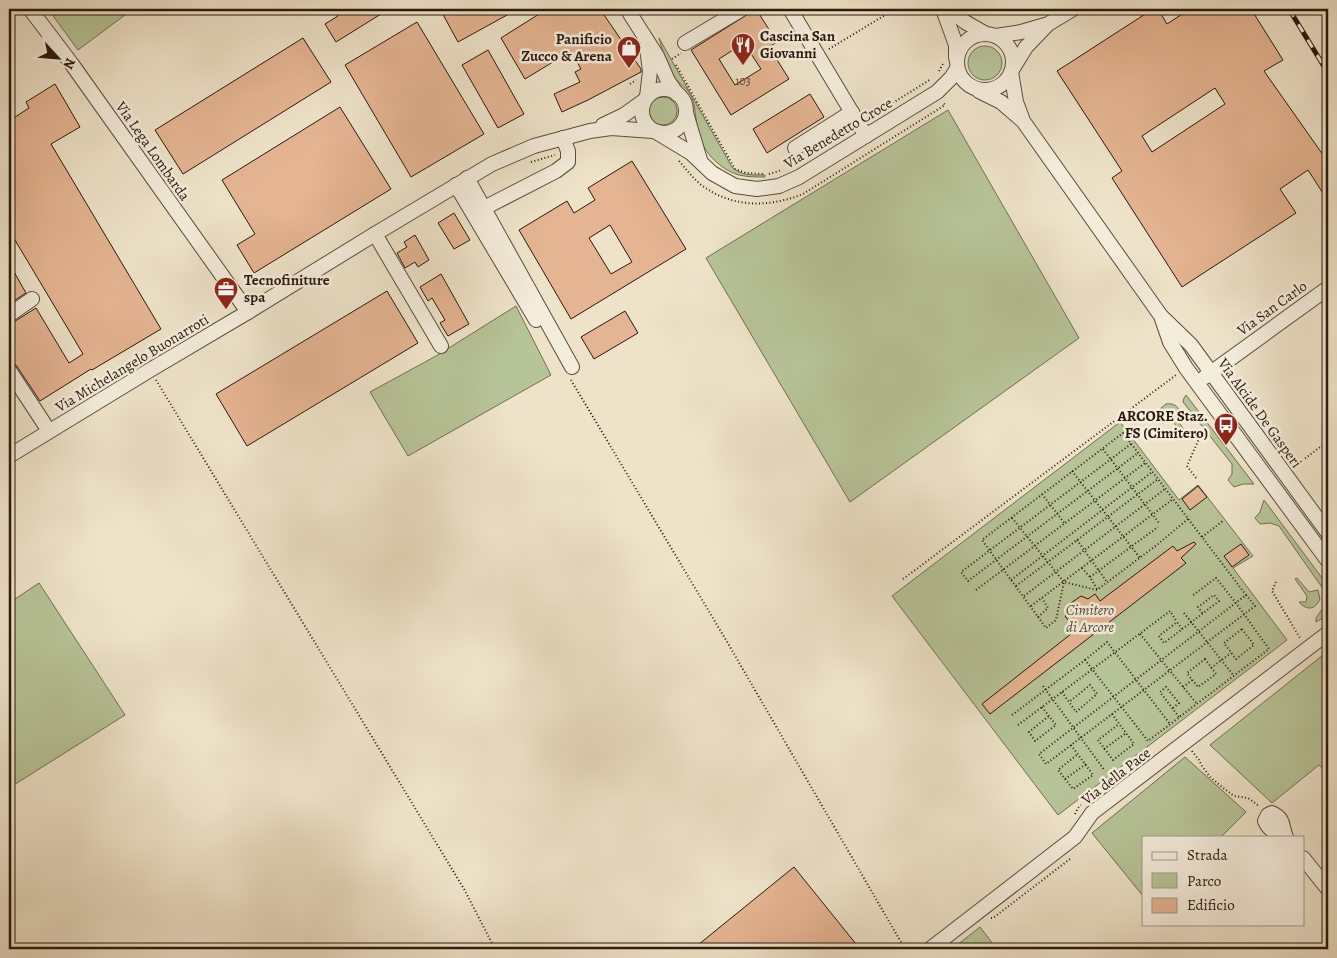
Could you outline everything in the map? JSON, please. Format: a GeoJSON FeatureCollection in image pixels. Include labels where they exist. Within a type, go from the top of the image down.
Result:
{"type":"FeatureCollection","features":[{"type":"Feature","properties":{"kind":"street","name":"Via Lega Lombarda"},"geometry":{"type":"LineString","coordinates":[[30,9],[71,63],[248,312]]}},
{"type":"Feature","properties":{"kind":"street"},"geometry":{"type":"LineString","coordinates":[[627,9],[657,56],[668,81],[684,103],[700,160]]}},
{"type":"Feature","properties":{"kind":"street"},"geometry":{"type":"LineString","coordinates":[[684,43],[742,9]]}},
{"type":"Feature","properties":{"kind":"street"},"geometry":{"type":"LineString","coordinates":[[790,9],[859,124],[799,153]]}},
{"type":"Feature","properties":{"kind":"street"},"geometry":{"type":"LineString","coordinates":[[943,9],[956,45],[953,61],[964,83],[976,90],[989,91],[1002,85],[1009,78],[1026,47],[1048,24]]}},
{"type":"Feature","properties":{"kind":"street"},"geometry":{"type":"LineString","coordinates":[[948,9],[965,22],[1001,39],[1008,46],[1012,55],[1012,70]]}},
{"type":"Feature","properties":{"kind":"street"},"geometry":{"type":"LineString","coordinates":[[953,61],[959,49],[968,39],[975,36],[1020,32],[1048,24],[1073,9]]}},
{"type":"Feature","properties":{"kind":"street"},"geometry":{"type":"LineString","coordinates":[[645,37],[650,65],[646,98],[642,107],[642,116],[646,125],[654,131],[668,133],[676,130],[683,122],[686,113]]}},
{"type":"Feature","properties":{"kind":"street","name":"Via Benedetto Croce"},"geometry":{"type":"LineString","coordinates":[[937,92],[951,78],[953,61]]}},
{"type":"Feature","properties":{"kind":"street","name":"Via Alcide De Gasperi"},"geometry":{"type":"LineString","coordinates":[[1012,70],[1016,102],[1023,121]]}},
{"type":"Feature","properties":{"kind":"street"},"geometry":{"type":"LineString","coordinates":[[646,98],[654,92],[664,89],[671,90],[677,94]]}},
{"type":"Feature","properties":{"kind":"street","name":"Via Benedetto Croce"},"geometry":{"type":"LineString","coordinates":[[654,131],[680,146],[700,160],[712,173],[735,186],[757,189],[779,186],[800,177],[859,124],[937,92],[955,89],[976,90]]}},
{"type":"Feature","properties":{"kind":"street","name":"Via Alcide De Gasperi"},"geometry":{"type":"LineString","coordinates":[[976,90],[1001,102],[1023,121],[1161,316],[1186,340],[1212,373],[1328,533]]}},
{"type":"Feature","properties":{"kind":"street","name":"Via Michelangelo Buonarroti"},"geometry":{"type":"LineString","coordinates":[[590,131],[624,115],[646,98]]}},
{"type":"Feature","properties":{"kind":"street","name":"Via Michelangelo Buonarroti"},"geometry":{"type":"LineString","coordinates":[[9,456],[492,164],[534,146],[590,131],[611,128],[654,131]]}},
{"type":"Feature","properties":{"kind":"street"},"geometry":{"type":"LineString","coordinates":[[484,208],[556,172],[568,162],[568,151],[563,138]]}},
{"type":"Feature","properties":{"kind":"street"},"geometry":{"type":"LineString","coordinates":[[461,182],[484,208],[570,371]]}},
{"type":"Feature","properties":{"kind":"street"},"geometry":{"type":"LineString","coordinates":[[461,182],[549,342]]}},
{"type":"Feature","properties":{"kind":"street"},"geometry":{"type":"LineString","coordinates":[[375,234],[441,346]]}},
{"type":"Feature","properties":{"kind":"street","name":"Via San Carlo"},"geometry":{"type":"LineString","coordinates":[[1197,382],[1328,288]]}},
{"type":"Feature","properties":{"kind":"street"},"geometry":{"type":"LineString","coordinates":[[9,315],[32,299]]}},
{"type":"Feature","properties":{"kind":"street","name":"Via Alcide De Gasperi"},"geometry":{"type":"LineString","coordinates":[[1161,316],[1170,342],[1186,368],[1328,561]]}},
{"type":"Feature","properties":{"kind":"street"},"geometry":{"type":"LineString","coordinates":[[9,370],[49,432]]}},
{"type":"Feature","properties":{"kind":"street","name":"Via della Pace"},"geometry":{"type":"LineString","coordinates":[[930,949],[1075,837],[1092,813],[1328,633]]}},
{"type":"Feature","properties":{"kind":"street"},"geometry":{"type":"LineString","coordinates":[[1268,815],[1272,813],[1278,816],[1282,821],[1285,836]]}},
{"type":"Feature","properties":{"kind":"street"},"geometry":{"type":"LineString","coordinates":[[1304,859],[1328,889]]}},
{"type":"Feature","properties":{"kind":"path"},"geometry":{"type":"LineString","coordinates":[[818,56],[895,9]]}},
{"type":"Feature","properties":{"kind":"path"},"geometry":{"type":"LineString","coordinates":[[672,59],[738,170],[764,175],[786,169],[799,153]]}},
{"type":"Feature","properties":{"kind":"path"},"geometry":{"type":"LineString","coordinates":[[859,124],[930,80],[940,70],[944,62],[953,61]]}},
{"type":"Feature","properties":{"kind":"path"},"geometry":{"type":"LineString","coordinates":[[903,579],[1186,368]]}},
{"type":"Feature","properties":{"kind":"path"},"geometry":{"type":"LineString","coordinates":[[150,370],[464,889],[495,949]]}},
{"type":"Feature","properties":{"kind":"path"},"geometry":{"type":"LineString","coordinates":[[570,371],[905,949]]}},
{"type":"Feature","properties":{"kind":"path"},"geometry":{"type":"LineString","coordinates":[[1196,478],[1187,466],[1202,432]]}},
{"type":"Feature","properties":{"kind":"path"},"geometry":{"type":"LineString","coordinates":[[1064,582],[1056,620],[1046,628],[982,540],[1123,433],[1255,606],[1046,764],[1039,754],[1246,595]]}},
{"type":"Feature","properties":{"kind":"path"},"geometry":{"type":"LineString","coordinates":[[1293,468],[1328,441]]}},
{"type":"Feature","properties":{"kind":"path"},"geometry":{"type":"LineString","coordinates":[[1131,444],[961,572],[968,581],[1138,453]]}},
{"type":"Feature","properties":{"kind":"path"},"geometry":{"type":"LineString","coordinates":[[1102,448],[1159,523]]}},
{"type":"Feature","properties":{"kind":"path"},"geometry":{"type":"LineString","coordinates":[[976,590],[1145,463]]}},
{"type":"Feature","properties":{"kind":"path"},"geometry":{"type":"LineString","coordinates":[[1072,471],[1140,558]]}},
{"type":"Feature","properties":{"kind":"path"},"geometry":{"type":"LineString","coordinates":[[1011,580],[1152,472]]}},
{"type":"Feature","properties":{"kind":"path"},"geometry":{"type":"LineString","coordinates":[[1016,587],[1158,479]]}},
{"type":"Feature","properties":{"kind":"path"},"geometry":{"type":"LineString","coordinates":[[1023,597],[1165,489]]}},
{"type":"Feature","properties":{"kind":"path"},"geometry":{"type":"LineString","coordinates":[[1042,494],[1065,524]]}},
{"type":"Feature","properties":{"kind":"path"},"geometry":{"type":"LineString","coordinates":[[1030,607],[1173,499]]}},
{"type":"Feature","properties":{"kind":"path"},"geometry":{"type":"LineString","coordinates":[[1011,517],[1064,582],[1097,590]]}},
{"type":"Feature","properties":{"kind":"path"},"geometry":{"type":"LineString","coordinates":[[1097,590],[1188,519]]}},
{"type":"Feature","properties":{"kind":"path"},"geometry":{"type":"LineString","coordinates":[[1202,537],[1224,520]]}},
{"type":"Feature","properties":{"kind":"path"},"geometry":{"type":"LineString","coordinates":[[1090,577],[1158,526]]}},
{"type":"Feature","properties":{"kind":"path"},"geometry":{"type":"LineString","coordinates":[[1077,540],[1107,582]]}},
{"type":"Feature","properties":{"kind":"path"},"geometry":{"type":"LineString","coordinates":[[1082,568],[1090,577],[1097,590]]}},
{"type":"Feature","properties":{"kind":"path"},"geometry":{"type":"LineString","coordinates":[[1324,576],[1328,582]]}},
{"type":"Feature","properties":{"kind":"path"},"geometry":{"type":"LineString","coordinates":[[1085,660],[1148,741],[1270,649],[1216,578],[1192,596]]}},
{"type":"Feature","properties":{"kind":"path"},"geometry":{"type":"LineString","coordinates":[[1276,582],[1272,591],[1300,638]]}},
{"type":"Feature","properties":{"kind":"path"},"geometry":{"type":"LineString","coordinates":[[1177,622],[1159,636],[1164,643],[1219,602],[1214,595],[1198,607],[1202,614]]}},
{"type":"Feature","properties":{"kind":"path"},"geometry":{"type":"LineString","coordinates":[[1038,617],[1048,608],[1042,598]]}},
{"type":"Feature","properties":{"kind":"path"},"geometry":{"type":"LineString","coordinates":[[1018,725],[1170,611],[1182,629]]}},
{"type":"Feature","properties":{"kind":"path"},"geometry":{"type":"LineString","coordinates":[[1184,614],[1234,676]]}},
{"type":"Feature","properties":{"kind":"path"},"geometry":{"type":"LineString","coordinates":[[1242,629],[1254,646],[1236,659],[1231,653],[1224,643],[1242,629]]}},
{"type":"Feature","properties":{"kind":"path"},"geometry":{"type":"LineString","coordinates":[[1140,634],[1197,704]]}},
{"type":"Feature","properties":{"kind":"path"},"geometry":{"type":"LineString","coordinates":[[1012,715],[1107,642],[1170,724]]}},
{"type":"Feature","properties":{"kind":"path"},"geometry":{"type":"LineString","coordinates":[[1212,668],[1231,653]]}},
{"type":"Feature","properties":{"kind":"path"},"geometry":{"type":"LineString","coordinates":[[1205,659],[1212,668],[1216,674],[1198,687],[1187,672],[1205,659]]}},
{"type":"Feature","properties":{"kind":"path"},"geometry":{"type":"LineString","coordinates":[[1183,687],[1192,680]]}},
{"type":"Feature","properties":{"kind":"path"},"geometry":{"type":"LineString","coordinates":[[1043,686],[1105,771]]}},
{"type":"Feature","properties":{"kind":"path"},"geometry":{"type":"LineString","coordinates":[[1062,692],[1069,702],[1076,712],[1097,694],[1090,686],[1069,702]]}},
{"type":"Feature","properties":{"kind":"path"},"geometry":{"type":"LineString","coordinates":[[1173,708],[1179,703],[1166,687],[1160,692],[1179,717]]}},
{"type":"Feature","properties":{"kind":"path"},"geometry":{"type":"LineString","coordinates":[[1042,707],[1049,716],[1056,725],[1035,741],[1029,732],[1049,716]]}},
{"type":"Feature","properties":{"kind":"path"},"geometry":{"type":"LineString","coordinates":[[1112,714],[1134,744],[1113,760],[1098,740],[1119,724]]}},
{"type":"Feature","properties":{"kind":"path"},"geometry":{"type":"LineString","coordinates":[[1104,749],[1126,733]]}},
{"type":"Feature","properties":{"kind":"path"},"geometry":{"type":"LineString","coordinates":[[1071,745],[1086,764],[1093,775],[1073,789],[1058,770],[1078,754]]}},
{"type":"Feature","properties":{"kind":"path"},"geometry":{"type":"LineString","coordinates":[[1199,760],[1210,776],[1222,787],[1234,796],[1248,798],[1268,815]]}},
{"type":"Feature","properties":{"kind":"path"},"geometry":{"type":"LineString","coordinates":[[1065,779],[1086,764]]}},
{"type":"Feature","properties":{"kind":"green space"},"geometry":{"type":"Polygon","coordinates":[[[48,9],[133,9],[78,50],[48,9]]]}},
{"type":"Feature","properties":{"kind":"green space"},"geometry":{"type":"Polygon","coordinates":[[[659,38],[732,167],[743,173],[765,175],[765,177],[733,173],[722,167],[708,153],[700,138],[692,98],[671,73],[659,38]]]}},
{"type":"Feature","properties":{"kind":"green space"},"geometry":{"type":"Polygon","coordinates":[[[985,46],[997,51],[1002,63],[997,75],[985,80],[973,75],[968,63],[973,51],[985,46]]]}},
{"type":"Feature","properties":{"kind":"green space"},"geometry":{"type":"Polygon","coordinates":[[[663,97],[673,101],[677,111],[673,121],[663,125],[653,121],[649,111],[653,101],[663,97]]]}},
{"type":"Feature","properties":{"kind":"green space"},"geometry":{"type":"Polygon","coordinates":[[[948,110],[1079,338],[850,502],[706,258],[948,110]]]}},
{"type":"Feature","properties":{"kind":"green space"},"geometry":{"type":"Polygon","coordinates":[[[516,306],[551,375],[408,456],[370,392],[436,356],[516,306]]]}},
{"type":"Feature","properties":{"kind":"green space"},"geometry":{"type":"Polygon","coordinates":[[[1186,395],[1254,484],[1243,484],[1234,487],[1228,480],[1232,474],[1232,464],[1183,402],[1186,395]]]}},
{"type":"Feature","properties":{"kind":"green space"},"geometry":{"type":"Polygon","coordinates":[[[1166,404],[1174,405],[1179,409],[1180,411],[1173,411],[1173,413],[1186,433],[1185,435],[1172,421],[1162,423],[1159,411],[1166,404]]]}},
{"type":"Feature","properties":{"kind":"green space","name":"Cimitero di Arcore"},"geometry":{"type":"Polygon","coordinates":[[[1120,422],[1179,500],[1198,485],[1253,556],[1233,568],[1287,640],[1058,815],[892,596],[1120,422]]]}},
{"type":"Feature","properties":{"kind":"green space"},"geometry":{"type":"Polygon","coordinates":[[[1264,500],[1328,586],[1328,612],[1316,622],[1316,618],[1325,603],[1326,593],[1279,526],[1270,523],[1260,524],[1255,518],[1260,512],[1264,500]]]}},
{"type":"Feature","properties":{"kind":"green space"},"geometry":{"type":"Polygon","coordinates":[[[1297,578],[1309,592],[1318,590],[1320,599],[1313,607],[1305,607],[1299,602],[1306,602],[1307,596],[1295,579],[1297,578]]]}},
{"type":"Feature","properties":{"kind":"green space"},"geometry":{"type":"Polygon","coordinates":[[[39,583],[125,715],[9,788],[9,603],[39,583]]]}},
{"type":"Feature","properties":{"kind":"green space"},"geometry":{"type":"Polygon","coordinates":[[[1328,651],[1328,773],[1319,765],[1272,803],[1210,745],[1328,651]]]}},
{"type":"Feature","properties":{"kind":"green space"},"geometry":{"type":"Polygon","coordinates":[[[1185,757],[1246,812],[1222,836],[1142,836],[1142,895],[1092,833],[1185,757]]]}},
{"type":"Feature","properties":{"kind":"green space"},"geometry":{"type":"Polygon","coordinates":[[[980,927],[997,949],[952,949],[980,927]]]}},
{"type":"Feature","properties":{"kind":"building"},"geometry":{"type":"Polygon","coordinates":[[[333,9],[389,9],[336,42],[325,24],[338,16],[333,9]]]}},
{"type":"Feature","properties":{"kind":"building"},"geometry":{"type":"Polygon","coordinates":[[[440,9],[518,9],[458,42],[440,9]]]}},
{"type":"Feature","properties":{"kind":"building"},"geometry":{"type":"Polygon","coordinates":[[[547,9],[600,9],[641,69],[641,72],[562,112],[554,94],[580,82],[575,72],[581,69],[571,51],[525,79],[501,38],[547,9]]]}},
{"type":"Feature","properties":{"kind":"building"},"geometry":{"type":"Polygon","coordinates":[[[756,9],[777,42],[769,47],[789,79],[731,115],[691,50],[756,9]],[[744,43],[719,59],[735,85],[761,69],[744,43]]]}},
{"type":"Feature","properties":{"kind":"building"},"geometry":{"type":"Polygon","coordinates":[[[1153,9],[1158,9],[1167,24],[1190,9],[1251,9],[1283,60],[1264,71],[1328,162],[1328,201],[1308,170],[1280,189],[1296,213],[1182,287],[1112,178],[1122,171],[1057,71],[1153,9]],[[1215,88],[1142,136],[1152,152],[1225,104],[1215,88]]]}},
{"type":"Feature","properties":{"kind":"building"},"geometry":{"type":"Polygon","coordinates":[[[417,22],[484,134],[411,177],[345,65],[417,22]]]}},
{"type":"Feature","properties":{"kind":"building"},"geometry":{"type":"Polygon","coordinates":[[[303,38],[331,82],[183,174],[155,130],[303,38]]]}},
{"type":"Feature","properties":{"kind":"building"},"geometry":{"type":"Polygon","coordinates":[[[488,50],[524,114],[498,128],[462,65],[488,50]]]}},
{"type":"Feature","properties":{"kind":"building"},"geometry":{"type":"Polygon","coordinates":[[[55,84],[80,127],[51,144],[161,329],[40,401],[16,365],[10,362],[9,325],[36,308],[69,363],[83,354],[9,230],[9,121],[29,108],[26,102],[55,84]]]}},
{"type":"Feature","properties":{"kind":"building"},"geometry":{"type":"Polygon","coordinates":[[[810,94],[824,117],[767,153],[753,129],[810,94]]]}},
{"type":"Feature","properties":{"kind":"building"},"geometry":{"type":"Polygon","coordinates":[[[340,107],[391,189],[254,273],[237,245],[255,234],[222,180],[340,107]]]}},
{"type":"Feature","properties":{"kind":"building"},"geometry":{"type":"Polygon","coordinates":[[[632,161],[686,249],[571,319],[519,230],[567,201],[574,213],[595,200],[588,188],[632,161]],[[610,225],[589,238],[611,274],[632,262],[610,225]]]}},
{"type":"Feature","properties":{"kind":"building"},"geometry":{"type":"Polygon","coordinates":[[[454,213],[470,240],[454,249],[438,223],[454,213]]]}},
{"type":"Feature","properties":{"kind":"building"},"geometry":{"type":"Polygon","coordinates":[[[415,235],[429,260],[418,267],[415,262],[405,268],[397,253],[407,247],[404,242],[415,235]]]}},
{"type":"Feature","properties":{"kind":"building"},"geometry":{"type":"Polygon","coordinates":[[[9,263],[26,293],[9,304],[9,263]]]}},
{"type":"Feature","properties":{"kind":"building"},"geometry":{"type":"Polygon","coordinates":[[[441,274],[469,324],[448,336],[440,323],[445,320],[432,298],[428,301],[420,287],[441,274]]]}},
{"type":"Feature","properties":{"kind":"building"},"geometry":{"type":"Polygon","coordinates":[[[387,291],[418,343],[247,446],[216,394],[387,291]]]}},
{"type":"Feature","properties":{"kind":"building"},"geometry":{"type":"Polygon","coordinates":[[[625,311],[638,333],[594,359],[581,337],[625,311]]]}},
{"type":"Feature","properties":{"kind":"building"},"geometry":{"type":"Polygon","coordinates":[[[1198,486],[1207,497],[1190,510],[1182,499],[1198,486]]]}},
{"type":"Feature","properties":{"kind":"building"},"geometry":{"type":"Polygon","coordinates":[[[1194,542],[1196,544],[1181,558],[1186,563],[990,714],[982,704],[1076,630],[1065,616],[1072,611],[1071,603],[1081,596],[1088,599],[1095,594],[1100,601],[1173,546],[1177,551],[1194,542]]]}},
{"type":"Feature","properties":{"kind":"building"},"geometry":{"type":"Polygon","coordinates":[[[1241,544],[1249,555],[1232,567],[1224,556],[1241,544]]]}},
{"type":"Feature","properties":{"kind":"building"},"geometry":{"type":"Polygon","coordinates":[[[794,867],[860,949],[693,949],[794,867]]]}},
{"type":"Feature","properties":{"kind":"railway"},"geometry":{"type":"LineString","coordinates":[[1289,9],[1328,73]]}},
{"type":"Feature","properties":{"kind":"place","name":"Cascina San Giovanni"},"geometry":{"type":"Point","coordinates":[743,66]}},
{"type":"Feature","properties":{"kind":"place","name":"Panificio Zucco & Arena"},"geometry":{"type":"Point","coordinates":[629,69]}},
{"type":"Feature","properties":{"kind":"place","name":"Tecnofiniture spa"},"geometry":{"type":"Point","coordinates":[226,310]}},
{"type":"Feature","properties":{"kind":"place","name":"ARCORE Staz. FS (Cimitero)"},"geometry":{"type":"Point","coordinates":[1226,446]}}]}
